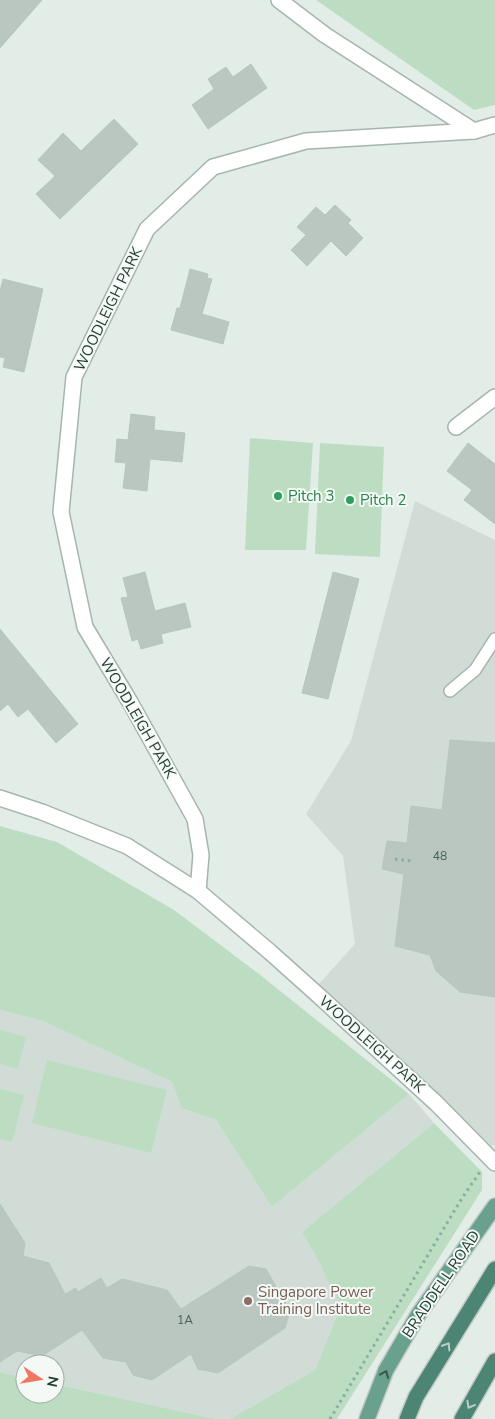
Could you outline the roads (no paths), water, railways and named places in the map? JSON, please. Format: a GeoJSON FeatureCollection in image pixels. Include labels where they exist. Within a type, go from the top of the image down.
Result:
{"type":"FeatureCollection","features":[{"type":"Feature","properties":{"kind":"highway"},"geometry":{"type":"LineString","coordinates":[[407,1419],[416,1397],[495,1269]]}},
{"type":"Feature","properties":{"kind":"highway"},"geometry":{"type":"LineString","coordinates":[[462,1419],[495,1361]]}},
{"type":"Feature","properties":{"kind":"main road","name":"BRADDELL ROAD"},"geometry":{"type":"LineString","coordinates":[[368,1419],[386,1370],[418,1314],[495,1206]]}},
{"type":"Feature","properties":{"kind":"street"},"geometry":{"type":"LineString","coordinates":[[279,0],[325,35],[474,131]]}},
{"type":"Feature","properties":{"kind":"street","name":"WOODLEIGH PARK"},"geometry":{"type":"LineString","coordinates":[[198,891],[201,854],[195,819],[130,702],[85,627],[61,512],[74,378],[147,229],[213,167],[306,141],[474,131],[495,126]]}},
{"type":"Feature","properties":{"kind":"street"},"geometry":{"type":"LineString","coordinates":[[456,427],[495,397]]}},
{"type":"Feature","properties":{"kind":"street","name":"WOODLEIGH PARK"},"geometry":{"type":"LineString","coordinates":[[0,798],[42,812],[127,846],[198,891],[270,952],[436,1103],[493,1160]]}},
{"type":"Feature","properties":{"kind":"lane"},"geometry":{"type":"LineString","coordinates":[[450,690],[475,670],[495,639]]}},
{"type":"Feature","properties":{"kind":"place","name":"Pitch 3"},"geometry":{"type":"Point","coordinates":[278,496]}},
{"type":"Feature","properties":{"kind":"place","name":"Pitch 2"},"geometry":{"type":"Point","coordinates":[350,500]}},
{"type":"Feature","properties":{"kind":"place","name":"Singapore Power Training Institute"},"geometry":{"type":"Point","coordinates":[248,1301]}}]}
